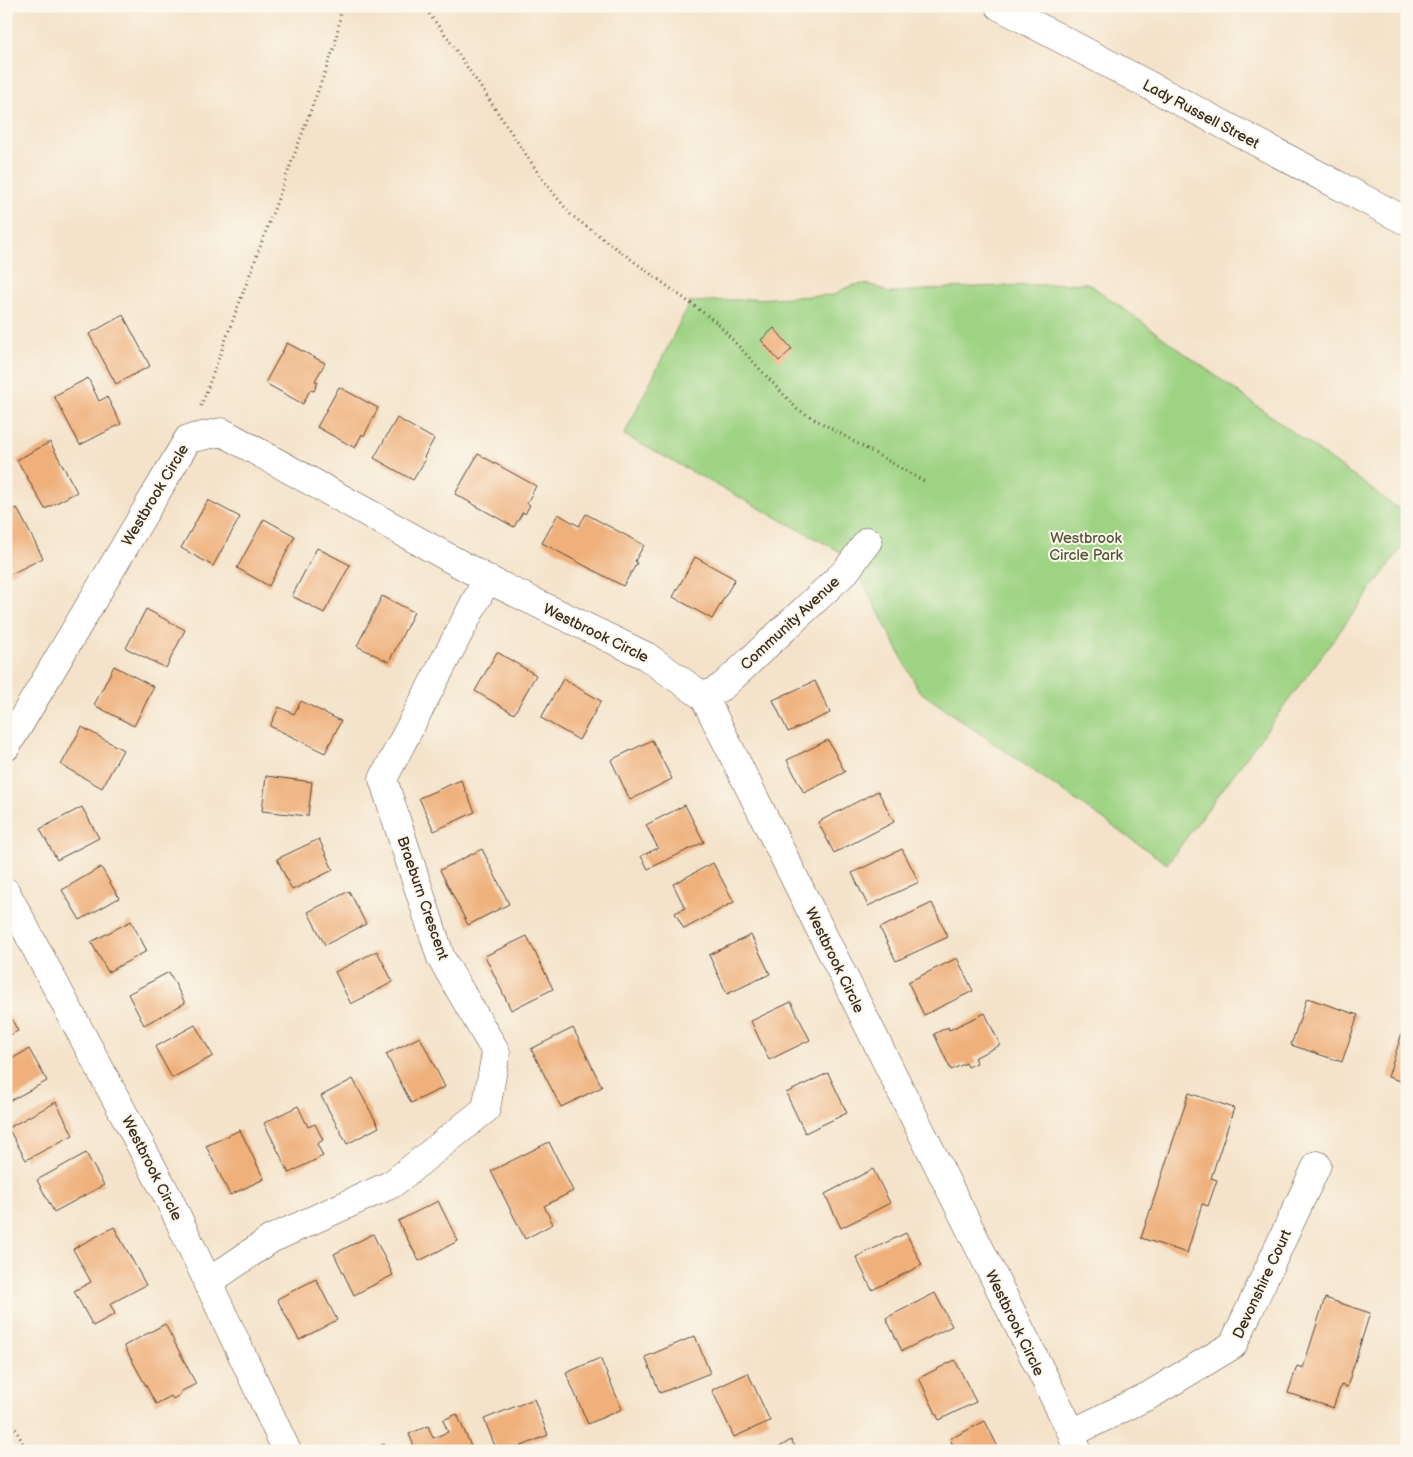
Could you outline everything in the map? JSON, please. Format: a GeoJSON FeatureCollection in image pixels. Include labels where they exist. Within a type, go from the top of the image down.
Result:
{"type":"FeatureCollection","features":[{"type":"Feature","properties":{"kind":"street","name":"Lady Russell Street"},"geometry":{"type":"LineString","coordinates":[[999,6],[1404,220]]}},
{"type":"Feature","properties":{"kind":"street","name":"Westbrook Circle"},"geometry":{"type":"LineString","coordinates":[[6,747],[188,439],[222,432],[486,579],[646,656],[704,697],[1075,1442]]}},
{"type":"Feature","properties":{"kind":"street","name":"Community Avenue"},"geometry":{"type":"LineString","coordinates":[[704,697],[723,686],[846,571],[868,541]]}},
{"type":"Feature","properties":{"kind":"street","name":"Braeburn Crescent"},"geometry":{"type":"LineString","coordinates":[[207,1283],[271,1239],[392,1184],[486,1109],[496,1052],[441,958],[383,779],[486,579]]}},
{"type":"Feature","properties":{"kind":"street","name":"Westbrook Circle"},"geometry":{"type":"LineString","coordinates":[[6,892],[169,1199],[287,1451]]}},
{"type":"Feature","properties":{"kind":"street","name":"Devonshire Court"},"geometry":{"type":"LineString","coordinates":[[1075,1442],[1233,1345],[1317,1165]]}},
{"type":"Feature","properties":{"kind":"path"},"geometry":{"type":"LineString","coordinates":[[188,439],[335,45],[342,6]]}},
{"type":"Feature","properties":{"kind":"path"},"geometry":{"type":"LineString","coordinates":[[423,6],[447,37],[543,180],[571,215],[716,322],[797,409],[927,483]]}},
{"type":"Feature","properties":{"kind":"path"},"geometry":{"type":"LineString","coordinates":[[6,1410],[27,1451]]}},
{"type":"Feature","properties":{"kind":"green space","name":"Westbrook Circle Park"},"geometry":{"type":"Polygon","coordinates":[[[1088,283],[1407,515],[1407,541],[1167,864],[919,691],[850,557],[624,435],[690,302],[834,295],[847,287],[861,284],[874,286],[888,293],[948,288],[1088,283]]]}},
{"type":"Feature","properties":{"kind":"building"},"geometry":{"type":"Polygon","coordinates":[[[123,315],[150,366],[116,384],[89,334],[123,315]]]}},
{"type":"Feature","properties":{"kind":"building"},"geometry":{"type":"Polygon","coordinates":[[[774,328],[792,349],[779,361],[761,340],[774,328]]]}},
{"type":"Feature","properties":{"kind":"building"},"geometry":{"type":"Polygon","coordinates":[[[287,343],[325,363],[315,381],[318,382],[314,391],[310,390],[303,404],[265,383],[287,343]]]}},
{"type":"Feature","properties":{"kind":"building"},"geometry":{"type":"Polygon","coordinates":[[[88,378],[99,401],[107,397],[121,424],[80,445],[54,396],[88,378]]]}},
{"type":"Feature","properties":{"kind":"building"},"geometry":{"type":"Polygon","coordinates":[[[339,387],[378,408],[364,436],[362,434],[355,448],[317,427],[339,387]]]}},
{"type":"Feature","properties":{"kind":"building"},"geometry":{"type":"Polygon","coordinates":[[[397,418],[434,439],[424,457],[426,459],[413,480],[374,458],[397,418]]]}},
{"type":"Feature","properties":{"kind":"building"},"geometry":{"type":"Polygon","coordinates":[[[50,442],[77,492],[45,509],[17,460],[50,442]]]}},
{"type":"Feature","properties":{"kind":"building"},"geometry":{"type":"Polygon","coordinates":[[[478,454],[536,486],[527,503],[530,505],[525,514],[523,512],[514,527],[455,494],[478,454]]]}},
{"type":"Feature","properties":{"kind":"building"},"geometry":{"type":"Polygon","coordinates":[[[208,500],[240,517],[213,566],[181,548],[208,500]]]}},
{"type":"Feature","properties":{"kind":"building"},"geometry":{"type":"Polygon","coordinates":[[[17,508],[43,558],[9,575],[6,571],[6,513],[17,508]]]}},
{"type":"Feature","properties":{"kind":"building"},"geometry":{"type":"Polygon","coordinates":[[[558,514],[579,526],[586,514],[644,545],[635,561],[637,563],[623,586],[542,543],[558,514]]]}},
{"type":"Feature","properties":{"kind":"building"},"geometry":{"type":"Polygon","coordinates":[[[264,519],[295,536],[269,586],[237,568],[264,519]]]}},
{"type":"Feature","properties":{"kind":"building"},"geometry":{"type":"Polygon","coordinates":[[[317,548],[350,565],[324,613],[292,596],[317,548]]]}},
{"type":"Feature","properties":{"kind":"building"},"geometry":{"type":"Polygon","coordinates":[[[695,557],[735,579],[712,619],[673,597],[695,557]]]}},
{"type":"Feature","properties":{"kind":"building"},"geometry":{"type":"Polygon","coordinates":[[[382,596],[414,612],[389,662],[357,646],[382,596]]]}},
{"type":"Feature","properties":{"kind":"building"},"geometry":{"type":"Polygon","coordinates":[[[146,609],[185,630],[166,668],[126,648],[146,609]]]}},
{"type":"Feature","properties":{"kind":"building"},"geometry":{"type":"Polygon","coordinates":[[[497,652],[536,675],[514,714],[475,691],[497,652]]]}},
{"type":"Feature","properties":{"kind":"building"},"geometry":{"type":"Polygon","coordinates":[[[114,666],[154,687],[134,726],[94,705],[114,666]]]}},
{"type":"Feature","properties":{"kind":"building"},"geometry":{"type":"Polygon","coordinates":[[[563,679],[601,701],[579,740],[541,718],[563,679]]]}},
{"type":"Feature","properties":{"kind":"building"},"geometry":{"type":"Polygon","coordinates":[[[815,681],[830,713],[788,732],[773,700],[815,681]]]}},
{"type":"Feature","properties":{"kind":"building"},"geometry":{"type":"Polygon","coordinates":[[[301,701],[341,721],[325,753],[270,726],[279,707],[294,714],[301,701]]]}},
{"type":"Feature","properties":{"kind":"building"},"geometry":{"type":"Polygon","coordinates":[[[82,727],[123,750],[102,788],[61,765],[82,727]]]}},
{"type":"Feature","properties":{"kind":"building"},"geometry":{"type":"Polygon","coordinates":[[[652,740],[672,779],[630,800],[611,760],[652,740]]]}},
{"type":"Feature","properties":{"kind":"building"},"geometry":{"type":"Polygon","coordinates":[[[828,740],[845,772],[804,793],[787,760],[828,740]]]}},
{"type":"Feature","properties":{"kind":"building"},"geometry":{"type":"Polygon","coordinates":[[[266,776],[312,782],[308,816],[262,811],[266,776]]]}},
{"type":"Feature","properties":{"kind":"building"},"geometry":{"type":"Polygon","coordinates":[[[461,780],[475,812],[434,831],[419,798],[461,780]]]}},
{"type":"Feature","properties":{"kind":"building"},"geometry":{"type":"Polygon","coordinates":[[[878,791],[894,822],[834,853],[818,822],[878,791]]]}},
{"type":"Feature","properties":{"kind":"building"},"geometry":{"type":"Polygon","coordinates":[[[685,805],[704,842],[648,869],[641,856],[658,848],[646,825],[685,805]]]}},
{"type":"Feature","properties":{"kind":"building"},"geometry":{"type":"Polygon","coordinates":[[[82,807],[99,838],[57,860],[40,829],[82,807]]]}},
{"type":"Feature","properties":{"kind":"building"},"geometry":{"type":"Polygon","coordinates":[[[319,839],[333,870],[292,890],[277,859],[319,839]]]}},
{"type":"Feature","properties":{"kind":"building"},"geometry":{"type":"Polygon","coordinates":[[[482,849],[509,904],[468,925],[440,870],[482,849]]]}},
{"type":"Feature","properties":{"kind":"building"},"geometry":{"type":"Polygon","coordinates":[[[902,849],[919,882],[868,906],[852,873],[902,849]]]}},
{"type":"Feature","properties":{"kind":"building"},"geometry":{"type":"Polygon","coordinates":[[[713,863],[734,902],[684,929],[675,913],[685,908],[673,884],[713,863]]]}},
{"type":"Feature","properties":{"kind":"building"},"geometry":{"type":"Polygon","coordinates":[[[101,867],[119,898],[80,920],[62,890],[101,867]]]}},
{"type":"Feature","properties":{"kind":"building"},"geometry":{"type":"Polygon","coordinates":[[[349,891],[366,924],[325,945],[308,912],[349,891]]]}},
{"type":"Feature","properties":{"kind":"building"},"geometry":{"type":"Polygon","coordinates":[[[932,903],[948,937],[896,961],[880,928],[932,903]]]}},
{"type":"Feature","properties":{"kind":"building"},"geometry":{"type":"Polygon","coordinates":[[[131,921],[147,951],[108,972],[91,942],[131,921]]]}},
{"type":"Feature","properties":{"kind":"building"},"geometry":{"type":"Polygon","coordinates":[[[751,935],[770,974],[727,994],[709,955],[751,935]]]}},
{"type":"Feature","properties":{"kind":"building"},"geometry":{"type":"Polygon","coordinates":[[[527,936],[553,989],[511,1010],[485,956],[527,936]]]}},
{"type":"Feature","properties":{"kind":"building"},"geometry":{"type":"Polygon","coordinates":[[[377,951],[393,982],[351,1004],[335,972],[377,951]]]}},
{"type":"Feature","properties":{"kind":"building"},"geometry":{"type":"Polygon","coordinates":[[[957,958],[973,991],[924,1015],[908,982],[957,958]]]}},
{"type":"Feature","properties":{"kind":"building"},"geometry":{"type":"Polygon","coordinates":[[[169,972],[185,1003],[144,1025],[128,994],[169,972]]]}},
{"type":"Feature","properties":{"kind":"building"},"geometry":{"type":"Polygon","coordinates":[[[1307,998],[1358,1015],[1342,1062],[1291,1045],[1307,998]]]}},
{"type":"Feature","properties":{"kind":"building"},"geometry":{"type":"Polygon","coordinates":[[[791,1002],[810,1040],[769,1060],[751,1021],[791,1002]]]}},
{"type":"Feature","properties":{"kind":"building"},"geometry":{"type":"Polygon","coordinates":[[[6,1009],[18,1031],[6,1037],[6,1009]]]}},
{"type":"Feature","properties":{"kind":"building"},"geometry":{"type":"Polygon","coordinates":[[[985,1013],[1000,1045],[974,1058],[977,1063],[968,1067],[966,1063],[951,1070],[934,1034],[948,1027],[949,1030],[985,1013]]]}},
{"type":"Feature","properties":{"kind":"building"},"geometry":{"type":"Polygon","coordinates":[[[195,1025],[213,1056],[172,1078],[155,1047],[195,1025]]]}},
{"type":"Feature","properties":{"kind":"building"},"geometry":{"type":"Polygon","coordinates":[[[573,1028],[602,1087],[561,1107],[531,1049],[573,1028]]]}},
{"type":"Feature","properties":{"kind":"building"},"geometry":{"type":"Polygon","coordinates":[[[1403,1030],[1407,1032],[1407,1083],[1388,1077],[1403,1030]]]}},
{"type":"Feature","properties":{"kind":"building"},"geometry":{"type":"Polygon","coordinates":[[[420,1037],[445,1087],[411,1103],[386,1054],[420,1037]]]}},
{"type":"Feature","properties":{"kind":"building"},"geometry":{"type":"Polygon","coordinates":[[[29,1049],[47,1081],[6,1103],[6,1062],[29,1049]]]}},
{"type":"Feature","properties":{"kind":"building"},"geometry":{"type":"Polygon","coordinates":[[[828,1073],[847,1113],[805,1133],[786,1093],[828,1073]]]}},
{"type":"Feature","properties":{"kind":"building"},"geometry":{"type":"Polygon","coordinates":[[[353,1079],[379,1127],[347,1144],[321,1096],[353,1079]]]}},
{"type":"Feature","properties":{"kind":"building"},"geometry":{"type":"Polygon","coordinates":[[[1189,1093],[1234,1108],[1211,1178],[1217,1180],[1208,1206],[1202,1204],[1187,1253],[1141,1238],[1189,1093]]]}},
{"type":"Feature","properties":{"kind":"building"},"geometry":{"type":"Polygon","coordinates":[[[56,1102],[73,1135],[26,1160],[8,1128],[56,1102]]]}},
{"type":"Feature","properties":{"kind":"building"},"geometry":{"type":"Polygon","coordinates":[[[298,1106],[308,1127],[315,1124],[323,1140],[317,1144],[323,1156],[289,1173],[264,1123],[298,1106]]]}},
{"type":"Feature","properties":{"kind":"building"},"geometry":{"type":"Polygon","coordinates":[[[240,1130],[264,1179],[230,1195],[206,1146],[240,1130]]]}},
{"type":"Feature","properties":{"kind":"building"},"geometry":{"type":"Polygon","coordinates":[[[549,1142],[573,1191],[544,1206],[553,1224],[525,1239],[491,1171],[549,1142]]]}},
{"type":"Feature","properties":{"kind":"building"},"geometry":{"type":"Polygon","coordinates":[[[86,1153],[104,1185],[54,1212],[37,1180],[86,1153]]]}},
{"type":"Feature","properties":{"kind":"building"},"geometry":{"type":"Polygon","coordinates":[[[873,1169],[890,1203],[841,1228],[825,1194],[873,1169]]]}},
{"type":"Feature","properties":{"kind":"building"},"geometry":{"type":"Polygon","coordinates":[[[438,1201],[458,1241],[419,1261],[398,1221],[438,1201]]]}},
{"type":"Feature","properties":{"kind":"building"},"geometry":{"type":"Polygon","coordinates":[[[114,1227],[146,1285],[110,1304],[115,1314],[93,1326],[74,1291],[91,1282],[73,1249],[114,1227]]]}},
{"type":"Feature","properties":{"kind":"building"},"geometry":{"type":"Polygon","coordinates":[[[906,1233],[922,1265],[872,1290],[856,1257],[906,1233]]]}},
{"type":"Feature","properties":{"kind":"building"},"geometry":{"type":"Polygon","coordinates":[[[373,1234],[393,1275],[354,1295],[334,1254],[373,1234]]]}},
{"type":"Feature","properties":{"kind":"building"},"geometry":{"type":"Polygon","coordinates":[[[316,1279],[337,1320],[299,1340],[277,1299],[316,1279]]]}},
{"type":"Feature","properties":{"kind":"building"},"geometry":{"type":"Polygon","coordinates":[[[935,1293],[952,1326],[902,1351],[886,1318],[935,1293]]]}},
{"type":"Feature","properties":{"kind":"building"},"geometry":{"type":"Polygon","coordinates":[[[1325,1298],[1370,1313],[1347,1387],[1341,1385],[1333,1408],[1288,1393],[1297,1366],[1303,1368],[1325,1298]]]}},
{"type":"Feature","properties":{"kind":"building"},"geometry":{"type":"Polygon","coordinates":[[[165,1324],[196,1384],[180,1392],[181,1394],[173,1399],[171,1396],[156,1404],[124,1346],[165,1324]]]}},
{"type":"Feature","properties":{"kind":"building"},"geometry":{"type":"Polygon","coordinates":[[[695,1336],[710,1373],[660,1393],[645,1357],[695,1336]]]}},
{"type":"Feature","properties":{"kind":"building"},"geometry":{"type":"Polygon","coordinates":[[[600,1358],[622,1409],[588,1424],[566,1373],[600,1358]]]}},
{"type":"Feature","properties":{"kind":"building"},"geometry":{"type":"Polygon","coordinates":[[[955,1360],[976,1402],[939,1420],[919,1378],[955,1360]]]}},
{"type":"Feature","properties":{"kind":"building"},"geometry":{"type":"Polygon","coordinates":[[[748,1373],[770,1421],[734,1437],[712,1390],[748,1373]]]}},
{"type":"Feature","properties":{"kind":"building"},"geometry":{"type":"Polygon","coordinates":[[[534,1399],[548,1435],[510,1451],[497,1451],[484,1419],[534,1399]]]}},
{"type":"Feature","properties":{"kind":"building"},"geometry":{"type":"Polygon","coordinates":[[[457,1414],[473,1451],[416,1451],[409,1434],[428,1426],[433,1438],[448,1432],[443,1420],[457,1414]]]}},
{"type":"Feature","properties":{"kind":"building"},"geometry":{"type":"Polygon","coordinates":[[[985,1421],[1000,1451],[956,1451],[950,1439],[985,1421]]]}},
{"type":"Feature","properties":{"kind":"building"},"geometry":{"type":"Polygon","coordinates":[[[791,1440],[798,1451],[773,1451],[791,1440]]]}},
{"type":"Feature","properties":{"kind":"building"},"geometry":{"type":"Polygon","coordinates":[[[384,1444],[387,1451],[368,1451],[384,1444]]]}}]}
